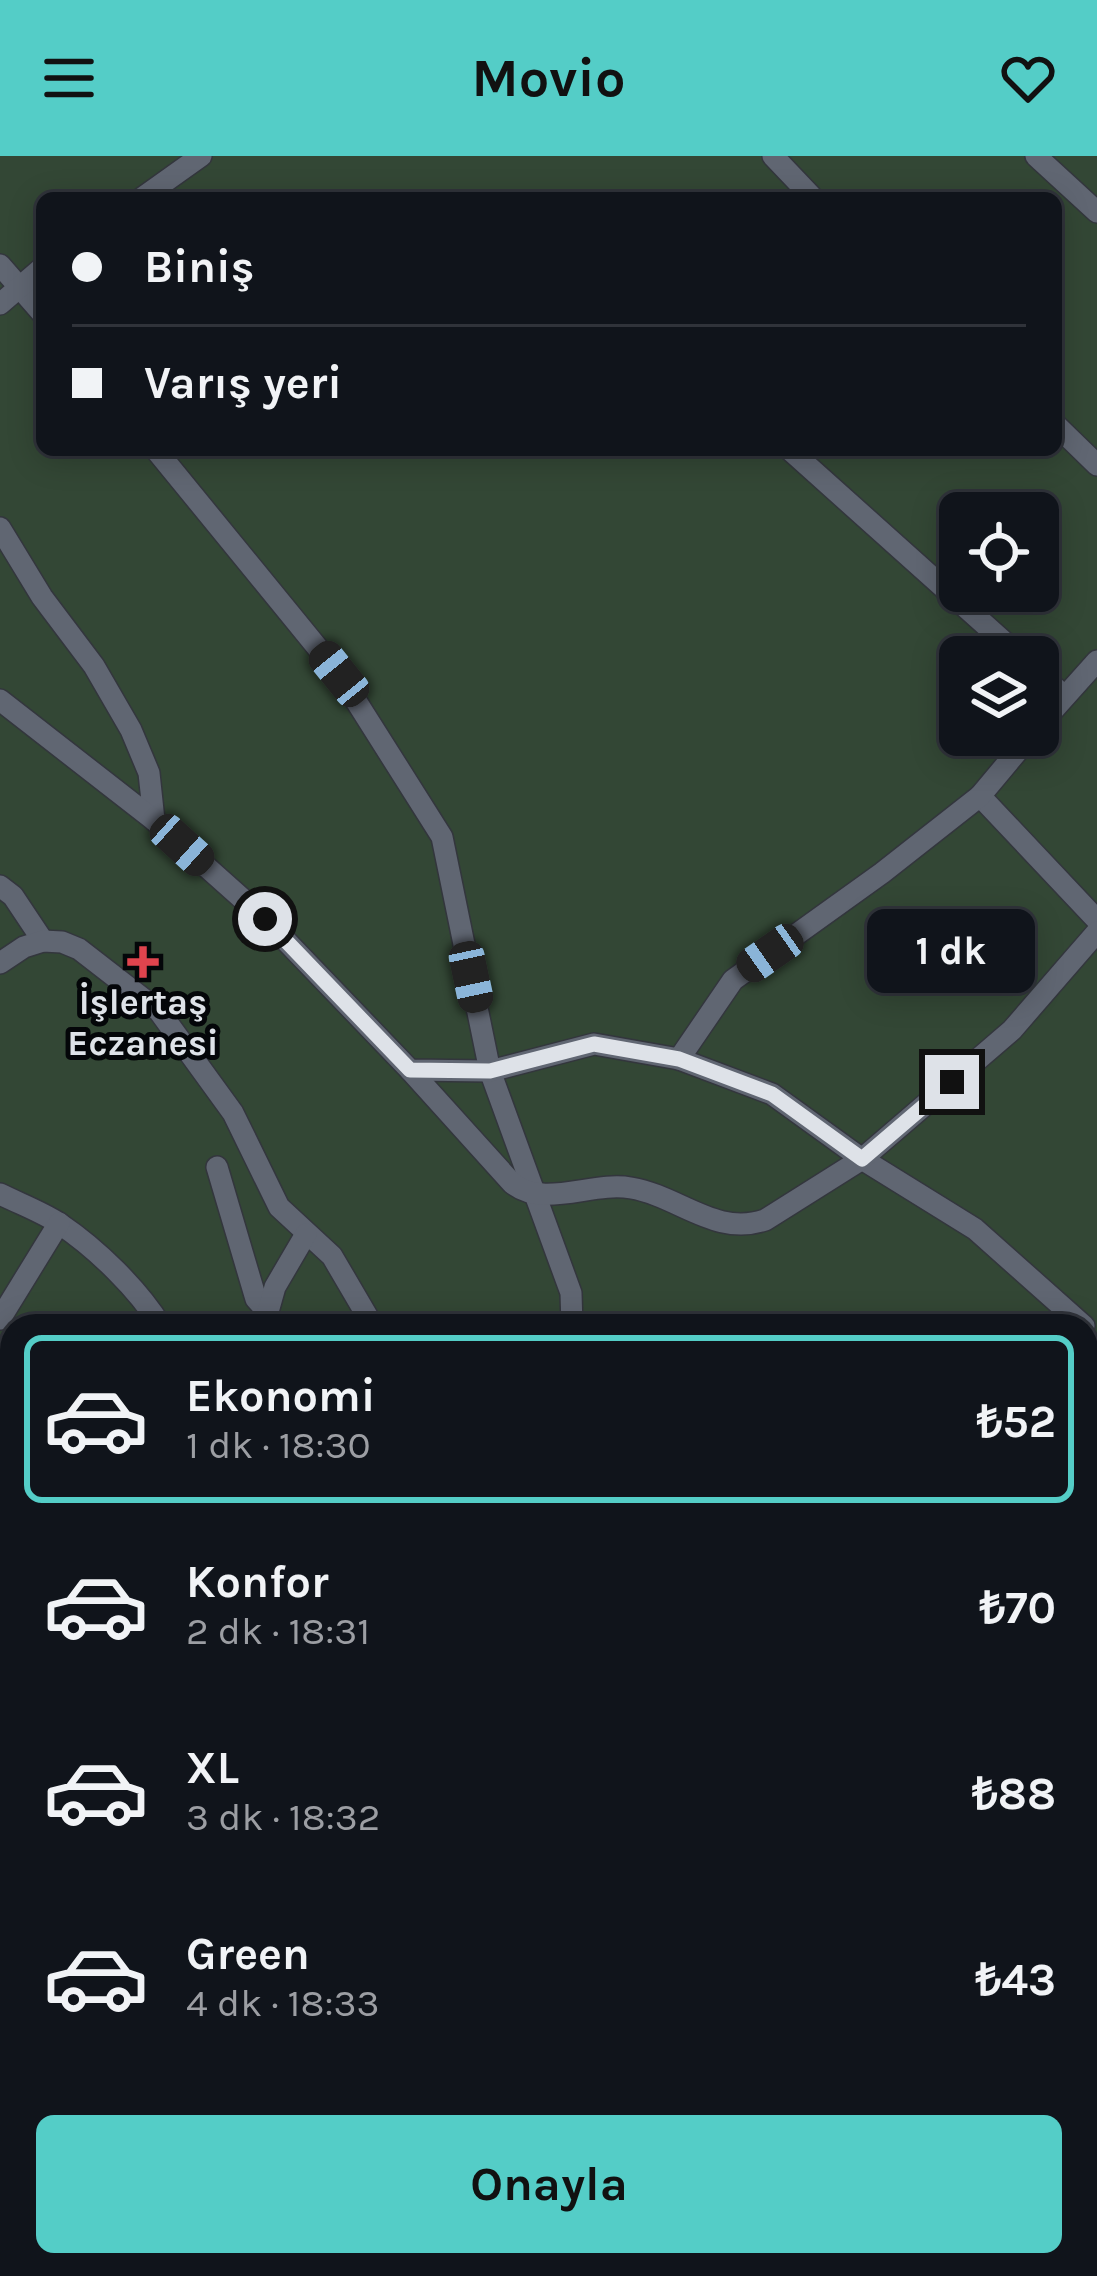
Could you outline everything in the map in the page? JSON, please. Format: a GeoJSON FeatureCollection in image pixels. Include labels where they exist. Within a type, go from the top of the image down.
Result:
{"type":"FeatureCollection","features":[{"type":"Feature","properties":{"kind":"street"},"geometry":{"type":"LineString","coordinates":[[150,192],[201,156]]}},
{"type":"Feature","properties":{"kind":"street"},"geometry":{"type":"LineString","coordinates":[[773,156],[807,192]]}},
{"type":"Feature","properties":{"kind":"street"},"geometry":{"type":"LineString","coordinates":[[1036,156],[1097,212]]}},
{"type":"Feature","properties":{"kind":"street"},"geometry":{"type":"LineString","coordinates":[[0,265],[36,306]]}},
{"type":"Feature","properties":{"kind":"street"},"geometry":{"type":"LineString","coordinates":[[0,304],[36,272]]}},
{"type":"Feature","properties":{"kind":"street"},"geometry":{"type":"LineString","coordinates":[[1062,430],[1097,465]]}},
{"type":"Feature","properties":{"kind":"street"},"geometry":{"type":"LineString","coordinates":[[162,456],[339,674],[442,837],[490,1071],[571,1293],[572,1314]]}},
{"type":"Feature","properties":{"kind":"street"},"geometry":{"type":"LineString","coordinates":[[797,456],[998,636]]}},
{"type":"Feature","properties":{"kind":"street"},"geometry":{"type":"LineString","coordinates":[[0,527],[42,597],[94,666],[130,730],[148,773],[154,820]]}},
{"type":"Feature","properties":{"kind":"street"},"geometry":{"type":"LineString","coordinates":[[1059,702],[1097,662]]}},
{"type":"Feature","properties":{"kind":"street"},"geometry":{"type":"LineString","coordinates":[[1059,691],[1064,696]]}},
{"type":"Feature","properties":{"kind":"street"},"geometry":{"type":"LineString","coordinates":[[0,700],[154,820],[265,919],[512,1183],[538,1196],[586,1187],[626,1187],[665,1196],[715,1222],[749,1226],[766,1220],[862,1159],[1012,1030],[1097,932]]}},
{"type":"Feature","properties":{"kind":"street"},"geometry":{"type":"LineString","coordinates":[[679,1059],[733,980],[883,873],[980,796],[1013,756]]}},
{"type":"Feature","properties":{"kind":"street"},"geometry":{"type":"LineString","coordinates":[[980,796],[1097,920]]}},
{"type":"Feature","properties":{"kind":"street"},"geometry":{"type":"LineString","coordinates":[[0,886],[13,896],[43,941]]}},
{"type":"Feature","properties":{"kind":"street"},"geometry":{"type":"LineString","coordinates":[[0,963],[43,941],[79,949],[159,1011],[233,1114],[278,1208],[332,1256],[366,1314]]}},
{"type":"Feature","properties":{"kind":"street"},"geometry":{"type":"LineString","coordinates":[[410,1070],[490,1071],[594,1044],[679,1059],[772,1094],[862,1159],[976,1228],[1071,1314]]}},
{"type":"Feature","properties":{"kind":"street"},"geometry":{"type":"LineString","coordinates":[[217,1167],[264,1314]]}},
{"type":"Feature","properties":{"kind":"street"},"geometry":{"type":"LineString","coordinates":[[0,1194],[59,1223],[154,1314]]}},
{"type":"Feature","properties":{"kind":"street"},"geometry":{"type":"LineString","coordinates":[[3,1314],[59,1223]]}},
{"type":"Feature","properties":{"kind":"street"},"geometry":{"type":"LineString","coordinates":[[267,1314],[286,1264],[306,1234]]}},
{"type":"Feature","properties":{"kind":"green space"},"geometry":{"type":"Polygon","coordinates":[[[0,156],[1097,156],[1097,1314],[0,1314],[0,156]]]}},
{"type":"Feature","properties":{"kind":"place","name":"İşlertaş Eczanesi"},"geometry":{"type":"Point","coordinates":[143,962]}},
{"type":"Feature","properties":{"kind":"route"},"geometry":{"type":"LineString","coordinates":[[265,919],[410,1070],[490,1071],[594,1044],[679,1059],[772,1094],[862,1159],[952,1082]]}}]}
